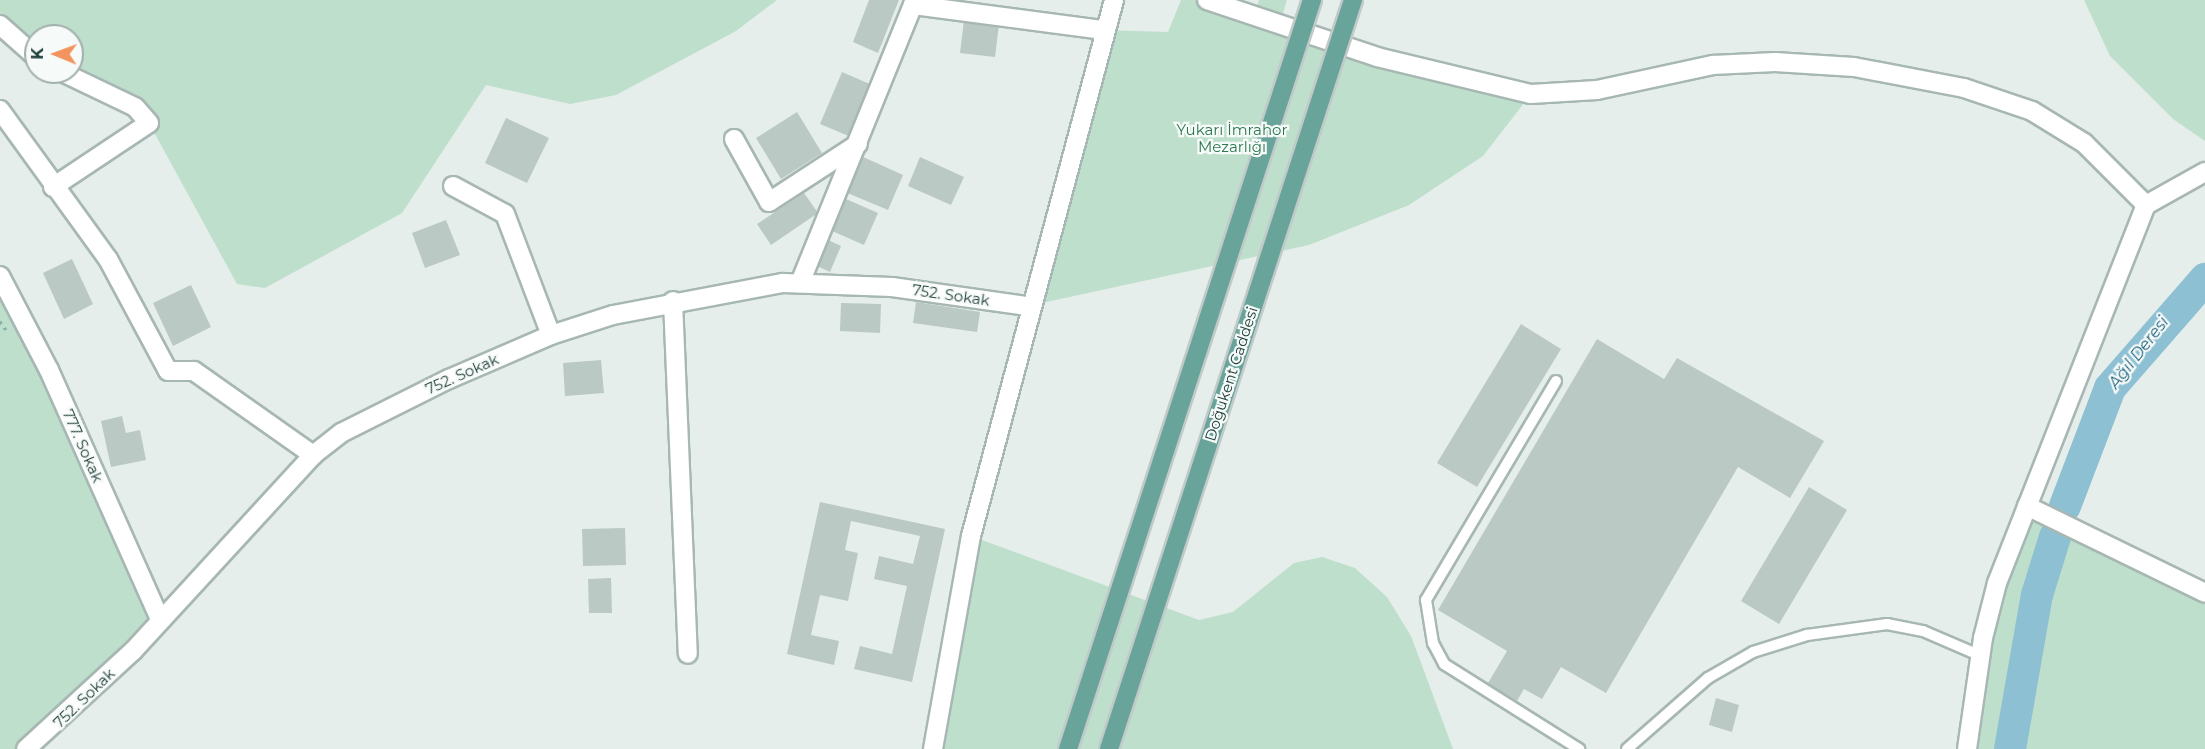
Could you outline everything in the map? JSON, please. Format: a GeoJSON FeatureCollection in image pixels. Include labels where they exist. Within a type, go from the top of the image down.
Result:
{"type":"FeatureCollection","features":[{"type":"Feature","properties":{"kind":"main road"},"geometry":{"type":"LineString","coordinates":[[1068,749],[1312,0]]}},
{"type":"Feature","properties":{"kind":"main road","name":"Doğukent Caddesi"},"geometry":{"type":"LineString","coordinates":[[1109,749],[1353,0]]}},
{"type":"Feature","properties":{"kind":"street"},"geometry":{"type":"LineString","coordinates":[[933,749],[971,536],[1028,306],[1102,30],[1114,0]]}},
{"type":"Feature","properties":{"kind":"street"},"geometry":{"type":"LineString","coordinates":[[1207,0],[1377,57],[1531,94],[1597,90],[1713,65],[1774,62],[1854,67],[1964,88],[2032,111],[2084,143],[2146,206]]}},
{"type":"Feature","properties":{"kind":"street"},"geometry":{"type":"LineString","coordinates":[[800,283],[914,2],[1102,30]]}},
{"type":"Feature","properties":{"kind":"street"},"geometry":{"type":"LineString","coordinates":[[0,25],[24,46]]}},
{"type":"Feature","properties":{"kind":"street"},"geometry":{"type":"LineString","coordinates":[[53,187],[149,123],[135,107],[84,83]]}},
{"type":"Feature","properties":{"kind":"street"},"geometry":{"type":"LineString","coordinates":[[0,110],[53,187],[108,260],[168,371],[194,371],[313,455]]}},
{"type":"Feature","properties":{"kind":"street"},"geometry":{"type":"LineString","coordinates":[[734,139],[770,202],[858,144]]}},
{"type":"Feature","properties":{"kind":"street"},"geometry":{"type":"LineString","coordinates":[[1967,749],[1981,656],[1997,582],[2146,206],[2205,172]]}},
{"type":"Feature","properties":{"kind":"street"},"geometry":{"type":"LineString","coordinates":[[453,186],[505,214],[551,334]]}},
{"type":"Feature","properties":{"kind":"street","name":"777. Sokak"},"geometry":{"type":"LineString","coordinates":[[0,276],[49,370],[160,619]]}},
{"type":"Feature","properties":{"kind":"street","name":"752. Sokak"},"geometry":{"type":"LineString","coordinates":[[26,749],[160,619],[313,455],[377,412],[551,334],[674,301],[800,283],[892,287],[1028,306]]}},
{"type":"Feature","properties":{"kind":"street"},"geometry":{"type":"LineString","coordinates":[[674,301],[688,654]]}},
{"type":"Feature","properties":{"kind":"street"},"geometry":{"type":"LineString","coordinates":[[2027,506],[2205,593]]}},
{"type":"Feature","properties":{"kind":"lane"},"geometry":{"type":"LineString","coordinates":[[1556,381],[1426,600],[1433,643],[1444,664],[1579,749]]}},
{"type":"Feature","properties":{"kind":"lane"},"geometry":{"type":"LineString","coordinates":[[1628,749],[1708,678],[1753,652],[1807,635],[1887,624],[1923,631],[1981,656]]}},
{"type":"Feature","properties":{"kind":"green space"},"geometry":{"type":"Polygon","coordinates":[[[0,0],[777,0],[736,31],[616,95],[570,104],[486,85],[402,213],[265,288],[237,284],[149,123],[84,80],[84,24],[24,24],[24,46],[0,25],[0,0]]]}},
{"type":"Feature","properties":{"kind":"green space","name":"Yukarı İmrahor Mezarlığı"},"geometry":{"type":"Polygon","coordinates":[[[1181,0],[1207,0],[1254,15],[1259,0],[1287,0],[1280,23],[1531,94],[1483,156],[1409,205],[1309,245],[1028,306],[1102,30],[1168,32],[1181,0]]]}},
{"type":"Feature","properties":{"kind":"green space"},"geometry":{"type":"Polygon","coordinates":[[[2084,0],[2205,0],[2205,141],[2173,119],[2110,56],[2084,0]]]}},
{"type":"Feature","properties":{"kind":"green space"},"geometry":{"type":"Polygon","coordinates":[[[0,276],[155,620],[26,749],[0,749],[0,276]]]}},
{"type":"Feature","properties":{"kind":"green space"},"geometry":{"type":"Polygon","coordinates":[[[2027,506],[2205,593],[2205,749],[1967,749],[1983,638],[2027,506]]]}},
{"type":"Feature","properties":{"kind":"green space"},"geometry":{"type":"Polygon","coordinates":[[[971,536],[1199,620],[1233,612],[1294,563],[1322,557],[1355,568],[1387,597],[1411,636],[1453,749],[933,749],[971,536]]]}},
{"type":"Feature","properties":{"kind":"building"},"geometry":{"type":"Polygon","coordinates":[[[869,0],[899,0],[878,53],[853,42],[869,0]]]}},
{"type":"Feature","properties":{"kind":"building"},"geometry":{"type":"Polygon","coordinates":[[[964,20],[999,24],[995,57],[960,53],[964,20]]]}},
{"type":"Feature","properties":{"kind":"building"},"geometry":{"type":"Polygon","coordinates":[[[842,72],[872,85],[851,137],[820,124],[842,72]]]}},
{"type":"Feature","properties":{"kind":"building"},"geometry":{"type":"Polygon","coordinates":[[[797,112],[822,153],[781,179],[756,138],[797,112]]]}},
{"type":"Feature","properties":{"kind":"building"},"geometry":{"type":"Polygon","coordinates":[[[506,118],[549,138],[527,183],[485,163],[506,118]]]}},
{"type":"Feature","properties":{"kind":"building"},"geometry":{"type":"Polygon","coordinates":[[[861,156],[903,175],[888,210],[845,192],[861,156]]]}},
{"type":"Feature","properties":{"kind":"building"},"geometry":{"type":"Polygon","coordinates":[[[920,157],[964,177],[951,205],[908,186],[920,157]]]}},
{"type":"Feature","properties":{"kind":"building"},"geometry":{"type":"Polygon","coordinates":[[[804,193],[818,213],[771,245],[757,224],[804,193]]]}},
{"type":"Feature","properties":{"kind":"building"},"geometry":{"type":"Polygon","coordinates":[[[846,199],[878,213],[864,245],[832,231],[846,199]]]}},
{"type":"Feature","properties":{"kind":"building"},"geometry":{"type":"Polygon","coordinates":[[[446,220],[460,255],[425,268],[412,233],[446,220]]]}},
{"type":"Feature","properties":{"kind":"building"},"geometry":{"type":"Polygon","coordinates":[[[826,239],[841,246],[830,272],[815,265],[826,239]]]}},
{"type":"Feature","properties":{"kind":"building"},"geometry":{"type":"Polygon","coordinates":[[[72,259],[93,304],[64,319],[43,273],[72,259]]]}},
{"type":"Feature","properties":{"kind":"building"},"geometry":{"type":"Polygon","coordinates":[[[191,285],[211,327],[173,346],[153,303],[191,285]]]}},
{"type":"Feature","properties":{"kind":"building"},"geometry":{"type":"Polygon","coordinates":[[[916,302],[980,312],[977,332],[913,323],[916,302]]]}},
{"type":"Feature","properties":{"kind":"building"},"geometry":{"type":"Polygon","coordinates":[[[841,303],[881,304],[880,333],[840,331],[841,303]]]}},
{"type":"Feature","properties":{"kind":"building"},"geometry":{"type":"Polygon","coordinates":[[[1521,324],[1561,349],[1477,487],[1437,463],[1521,324]]]}},
{"type":"Feature","properties":{"kind":"building"},"geometry":{"type":"Polygon","coordinates":[[[1597,339],[1664,379],[1677,358],[1824,441],[1790,498],[1738,467],[1606,693],[1561,667],[1542,699],[1524,689],[1517,701],[1488,683],[1507,651],[1438,610],[1597,339]]]}},
{"type":"Feature","properties":{"kind":"building"},"geometry":{"type":"Polygon","coordinates":[[[601,360],[604,393],[565,396],[563,363],[601,360]]]}},
{"type":"Feature","properties":{"kind":"building"},"geometry":{"type":"Polygon","coordinates":[[[122,416],[126,433],[140,430],[146,460],[111,467],[101,421],[122,416]]]}},
{"type":"Feature","properties":{"kind":"building"},"geometry":{"type":"Polygon","coordinates":[[[1809,487],[1847,510],[1779,624],[1741,601],[1809,487]]]}},
{"type":"Feature","properties":{"kind":"building"},"geometry":{"type":"Polygon","coordinates":[[[820,502],[945,529],[912,682],[854,669],[860,646],[892,654],[907,586],[874,579],[879,556],[913,564],[920,536],[851,521],[845,550],[858,553],[848,601],[820,595],[811,635],[839,641],[834,665],[787,654],[820,502]]]}},
{"type":"Feature","properties":{"kind":"building"},"geometry":{"type":"Polygon","coordinates":[[[625,528],[626,565],[583,566],[582,529],[625,528]]]}},
{"type":"Feature","properties":{"kind":"building"},"geometry":{"type":"Polygon","coordinates":[[[611,578],[612,613],[589,613],[588,579],[611,578]]]}},
{"type":"Feature","properties":{"kind":"building"},"geometry":{"type":"Polygon","coordinates":[[[1716,698],[1739,705],[1732,732],[1709,725],[1716,698]]]}},
{"type":"Feature","properties":{"kind":"waterway","name":"Ağıl Deresi"},"geometry":{"type":"LineString","coordinates":[[2065,506],[2110,388],[2205,279]]}},
{"type":"Feature","properties":{"kind":"waterway","name":"Ağıl Deresi"},"geometry":{"type":"LineString","coordinates":[[2010,749],[2037,595],[2055,537]]}}]}
